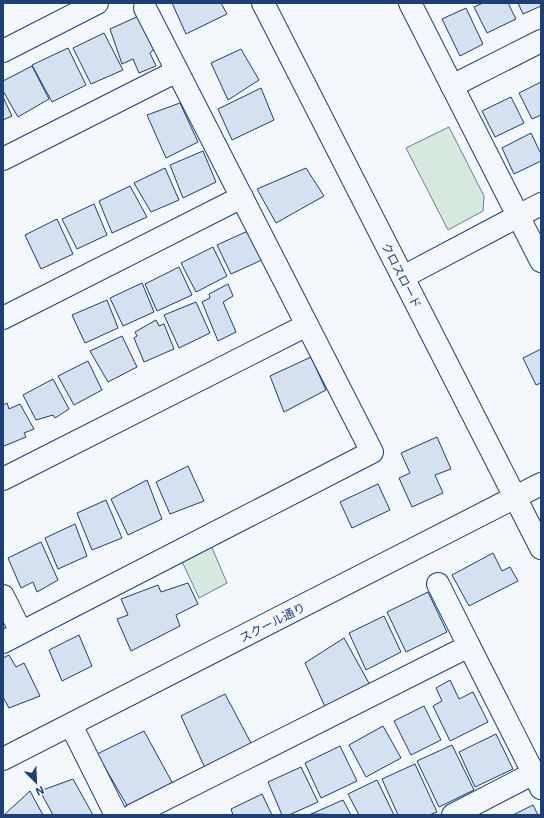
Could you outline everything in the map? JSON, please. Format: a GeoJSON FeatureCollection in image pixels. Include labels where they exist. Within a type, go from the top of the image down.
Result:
{"type":"FeatureCollection","features":[{"type":"Feature","properties":{"kind":"street"},"geometry":{"type":"LineString","coordinates":[[3,51],[97,3]]}},
{"type":"Feature","properties":{"kind":"street","name":"クロスロード"},"geometry":{"type":"LineString","coordinates":[[263,3],[541,548]]}},
{"type":"Feature","properties":{"kind":"street"},"geometry":{"type":"LineString","coordinates":[[410,3],[541,261]]}},
{"type":"Feature","properties":{"kind":"street"},"geometry":{"type":"LineString","coordinates":[[3,596],[12,637],[372,452],[145,8]]}},
{"type":"Feature","properties":{"kind":"street"},"geometry":{"type":"LineString","coordinates":[[452,86],[541,41]]}},
{"type":"Feature","properties":{"kind":"street"},"geometry":{"type":"LineString","coordinates":[[3,160],[177,71]]}},
{"type":"Feature","properties":{"kind":"street"},"geometry":{"type":"LineString","coordinates":[[3,318],[242,197]]}},
{"type":"Feature","properties":{"kind":"street"},"geometry":{"type":"LineString","coordinates":[[403,277],[541,204]]}},
{"type":"Feature","properties":{"kind":"street"},"geometry":{"type":"LineString","coordinates":[[3,479],[307,325]]}},
{"type":"Feature","properties":{"kind":"street","name":"スクール通り"},"geometry":{"type":"LineString","coordinates":[[3,759],[541,484]]}},
{"type":"Feature","properties":{"kind":"street"},"geometry":{"type":"LineString","coordinates":[[438,584],[538,780],[453,815]]}},
{"type":"Feature","properties":{"kind":"street"},"geometry":{"type":"LineString","coordinates":[[133,815],[469,646]]}},
{"type":"Feature","properties":{"kind":"street"},"geometry":{"type":"LineString","coordinates":[[71,725],[116,815]]}},
{"type":"Feature","properties":{"kind":"shaded area"},"geometry":{"type":"Polygon","coordinates":[[[449,127],[484,196],[483,211],[448,230],[406,148],[449,127]]]}},
{"type":"Feature","properties":{"kind":"shaded area"},"geometry":{"type":"Polygon","coordinates":[[[210,543],[227,583],[199,598],[180,557],[210,543]]]}},
{"type":"Feature","properties":{"kind":"building"},"geometry":{"type":"Polygon","coordinates":[[[172,3],[221,3],[227,14],[186,34],[172,3]]]}},
{"type":"Feature","properties":{"kind":"building"},"geometry":{"type":"Polygon","coordinates":[[[483,3],[508,3],[516,19],[487,33],[474,7],[483,3]]]}},
{"type":"Feature","properties":{"kind":"building"},"geometry":{"type":"Polygon","coordinates":[[[518,3],[541,3],[541,6],[523,14],[518,3]]]}},
{"type":"Feature","properties":{"kind":"building"},"geometry":{"type":"Polygon","coordinates":[[[466,8],[483,44],[460,56],[442,19],[466,8]]]}},
{"type":"Feature","properties":{"kind":"building"},"geometry":{"type":"Polygon","coordinates":[[[141,15],[156,47],[150,53],[156,66],[139,73],[133,59],[122,64],[110,29],[141,15]]]}},
{"type":"Feature","properties":{"kind":"building"},"geometry":{"type":"Polygon","coordinates":[[[104,33],[123,70],[91,84],[73,48],[104,33]]]}},
{"type":"Feature","properties":{"kind":"building"},"geometry":{"type":"Polygon","coordinates":[[[68,48],[86,85],[52,102],[32,65],[68,48]]]}},
{"type":"Feature","properties":{"kind":"building"},"geometry":{"type":"Polygon","coordinates":[[[241,49],[259,80],[228,100],[211,63],[241,49]]]}},
{"type":"Feature","properties":{"kind":"building"},"geometry":{"type":"Polygon","coordinates":[[[32,66],[49,99],[18,117],[3,91],[3,81],[32,66]]]}},
{"type":"Feature","properties":{"kind":"building"},"geometry":{"type":"Polygon","coordinates":[[[541,82],[541,115],[532,119],[519,93],[541,82]]]}},
{"type":"Feature","properties":{"kind":"building"},"geometry":{"type":"Polygon","coordinates":[[[261,88],[274,120],[232,140],[218,109],[261,88]]]}},
{"type":"Feature","properties":{"kind":"building"},"geometry":{"type":"Polygon","coordinates":[[[3,97],[12,116],[3,120],[3,97]]]}},
{"type":"Feature","properties":{"kind":"building"},"geometry":{"type":"Polygon","coordinates":[[[511,97],[524,123],[495,137],[482,111],[511,97]]]}},
{"type":"Feature","properties":{"kind":"building"},"geometry":{"type":"Polygon","coordinates":[[[180,103],[198,142],[166,158],[147,115],[180,103]]]}},
{"type":"Feature","properties":{"kind":"building"},"geometry":{"type":"Polygon","coordinates":[[[531,133],[541,154],[541,161],[514,174],[502,148],[531,133]]]}},
{"type":"Feature","properties":{"kind":"building"},"geometry":{"type":"Polygon","coordinates":[[[203,151],[216,182],[183,198],[170,165],[203,151]]]}},
{"type":"Feature","properties":{"kind":"building"},"geometry":{"type":"Polygon","coordinates":[[[165,168],[179,200],[151,212],[134,183],[165,168]]]}},
{"type":"Feature","properties":{"kind":"building"},"geometry":{"type":"Polygon","coordinates":[[[306,168],[324,196],[276,223],[257,189],[306,168]]]}},
{"type":"Feature","properties":{"kind":"building"},"geometry":{"type":"Polygon","coordinates":[[[130,186],[147,217],[112,233],[99,201],[130,186]]]}},
{"type":"Feature","properties":{"kind":"building"},"geometry":{"type":"Polygon","coordinates":[[[94,204],[107,235],[77,249],[62,219],[94,204]]]}},
{"type":"Feature","properties":{"kind":"building"},"geometry":{"type":"Polygon","coordinates":[[[57,219],[73,254],[41,269],[25,235],[57,219]]]}},
{"type":"Feature","properties":{"kind":"building"},"geometry":{"type":"Polygon","coordinates":[[[250,230],[264,259],[231,274],[217,245],[250,230]]]}},
{"type":"Feature","properties":{"kind":"building"},"geometry":{"type":"Polygon","coordinates":[[[213,247],[227,276],[196,292],[181,263],[213,247]]]}},
{"type":"Feature","properties":{"kind":"building"},"geometry":{"type":"Polygon","coordinates":[[[179,267],[192,295],[157,311],[145,284],[179,267]]]}},
{"type":"Feature","properties":{"kind":"building"},"geometry":{"type":"Polygon","coordinates":[[[142,283],[154,312],[123,326],[110,298],[142,283]]]}},
{"type":"Feature","properties":{"kind":"building"},"geometry":{"type":"Polygon","coordinates":[[[228,284],[233,296],[223,302],[236,332],[218,341],[202,302],[210,298],[209,294],[228,284]]]}},
{"type":"Feature","properties":{"kind":"building"},"geometry":{"type":"Polygon","coordinates":[[[107,300],[118,328],[85,343],[72,315],[107,300]]]}},
{"type":"Feature","properties":{"kind":"building"},"geometry":{"type":"Polygon","coordinates":[[[196,302],[210,333],[179,348],[164,315],[196,302]]]}},
{"type":"Feature","properties":{"kind":"building"},"geometry":{"type":"Polygon","coordinates":[[[156,320],[159,326],[164,324],[174,349],[144,362],[134,338],[137,336],[135,332],[156,320]]]}},
{"type":"Feature","properties":{"kind":"building"},"geometry":{"type":"Polygon","coordinates":[[[122,336],[137,367],[108,382],[90,351],[122,336]]]}},
{"type":"Feature","properties":{"kind":"building"},"geometry":{"type":"Polygon","coordinates":[[[541,349],[541,383],[536,385],[523,358],[541,349]]]}},
{"type":"Feature","properties":{"kind":"building"},"geometry":{"type":"Polygon","coordinates":[[[311,357],[326,390],[284,412],[270,376],[311,357]]]}},
{"type":"Feature","properties":{"kind":"building"},"geometry":{"type":"Polygon","coordinates":[[[88,361],[102,390],[74,405],[58,376],[88,361]]]}},
{"type":"Feature","properties":{"kind":"building"},"geometry":{"type":"Polygon","coordinates":[[[53,379],[69,409],[55,418],[53,415],[36,420],[23,395],[53,379]]]}},
{"type":"Feature","properties":{"kind":"building"},"geometry":{"type":"Polygon","coordinates":[[[7,403],[9,409],[20,404],[34,429],[24,433],[26,437],[4,446],[3,405],[7,403]]]}},
{"type":"Feature","properties":{"kind":"building"},"geometry":{"type":"Polygon","coordinates":[[[437,437],[451,469],[435,475],[443,493],[412,507],[399,478],[410,473],[401,453],[437,437]]]}},
{"type":"Feature","properties":{"kind":"building"},"geometry":{"type":"Polygon","coordinates":[[[188,466],[204,501],[170,514],[156,482],[188,466]]]}},
{"type":"Feature","properties":{"kind":"building"},"geometry":{"type":"Polygon","coordinates":[[[147,480],[162,519],[128,535],[111,499],[147,480]]]}},
{"type":"Feature","properties":{"kind":"building"},"geometry":{"type":"Polygon","coordinates":[[[378,484],[390,510],[352,528],[340,502],[378,484]]]}},
{"type":"Feature","properties":{"kind":"building"},"geometry":{"type":"Polygon","coordinates":[[[106,500],[122,538],[92,550],[77,513],[106,500]]]}},
{"type":"Feature","properties":{"kind":"building"},"geometry":{"type":"Polygon","coordinates":[[[75,524],[87,556],[58,569],[45,538],[75,524]]]}},
{"type":"Feature","properties":{"kind":"building"},"geometry":{"type":"Polygon","coordinates":[[[41,542],[58,580],[37,592],[33,582],[21,588],[8,558],[41,542]]]}},
{"type":"Feature","properties":{"kind":"building"},"geometry":{"type":"Polygon","coordinates":[[[493,553],[502,571],[510,567],[518,581],[469,606],[452,575],[493,553]]]}},
{"type":"Feature","properties":{"kind":"building"},"geometry":{"type":"Polygon","coordinates":[[[188,583],[198,604],[176,615],[180,626],[131,651],[117,619],[128,615],[121,599],[158,585],[161,592],[188,583]]]}},
{"type":"Feature","properties":{"kind":"building"},"geometry":{"type":"Polygon","coordinates":[[[428,592],[447,632],[406,652],[387,612],[428,592]]]}},
{"type":"Feature","properties":{"kind":"building"},"geometry":{"type":"Polygon","coordinates":[[[384,616],[401,652],[366,670],[349,633],[384,616]]]}},
{"type":"Feature","properties":{"kind":"building"},"geometry":{"type":"Polygon","coordinates":[[[79,635],[92,666],[62,681],[49,650],[79,635]]]}},
{"type":"Feature","properties":{"kind":"building"},"geometry":{"type":"Polygon","coordinates":[[[344,638],[370,685],[327,711],[305,663],[344,638]]]}},
{"type":"Feature","properties":{"kind":"building"},"geometry":{"type":"Polygon","coordinates":[[[9,655],[16,667],[24,663],[40,696],[9,708],[3,697],[3,658],[9,655]]]}},
{"type":"Feature","properties":{"kind":"building"},"geometry":{"type":"Polygon","coordinates":[[[450,680],[459,699],[473,692],[488,722],[450,741],[433,706],[442,701],[436,688],[450,680]]]}},
{"type":"Feature","properties":{"kind":"building"},"geometry":{"type":"Polygon","coordinates":[[[225,694],[251,743],[206,770],[181,716],[225,694]]]}},
{"type":"Feature","properties":{"kind":"building"},"geometry":{"type":"Polygon","coordinates":[[[424,706],[441,740],[411,755],[394,721],[424,706]]]}},
{"type":"Feature","properties":{"kind":"building"},"geometry":{"type":"Polygon","coordinates":[[[383,726],[401,758],[366,777],[349,745],[383,726]]]}},
{"type":"Feature","properties":{"kind":"building"},"geometry":{"type":"Polygon","coordinates":[[[144,731],[173,784],[128,807],[97,754],[144,731]]]}},
{"type":"Feature","properties":{"kind":"building"},"geometry":{"type":"Polygon","coordinates":[[[496,734],[513,769],[475,787],[459,752],[496,734]]]}},
{"type":"Feature","properties":{"kind":"building"},"geometry":{"type":"Polygon","coordinates":[[[452,745],[474,790],[439,807],[417,761],[452,745]]]}},
{"type":"Feature","properties":{"kind":"building"},"geometry":{"type":"Polygon","coordinates":[[[340,746],[357,781],[321,798],[305,763],[340,746]]]}},
{"type":"Feature","properties":{"kind":"building"},"geometry":{"type":"Polygon","coordinates":[[[415,764],[437,812],[429,815],[398,815],[382,779],[415,764]]]}},
{"type":"Feature","properties":{"kind":"building"},"geometry":{"type":"Polygon","coordinates":[[[301,767],[318,802],[289,815],[282,815],[268,782],[301,767]]]}},
{"type":"Feature","properties":{"kind":"building"},"geometry":{"type":"Polygon","coordinates":[[[73,779],[93,815],[53,815],[40,791],[73,779]]]}},
{"type":"Feature","properties":{"kind":"building"},"geometry":{"type":"Polygon","coordinates":[[[377,780],[394,815],[359,815],[348,794],[377,780]]]}},
{"type":"Feature","properties":{"kind":"building"},"geometry":{"type":"Polygon","coordinates":[[[30,791],[43,815],[4,815],[30,791]]]}},
{"type":"Feature","properties":{"kind":"building"},"geometry":{"type":"Polygon","coordinates":[[[262,794],[272,815],[233,815],[231,809],[262,794]]]}},
{"type":"Feature","properties":{"kind":"building"},"geometry":{"type":"Polygon","coordinates":[[[343,800],[351,815],[311,814],[343,800]]]}},
{"type":"Feature","properties":{"kind":"building"},"geometry":{"type":"Polygon","coordinates":[[[533,805],[538,815],[513,815],[533,805]]]}}]}
